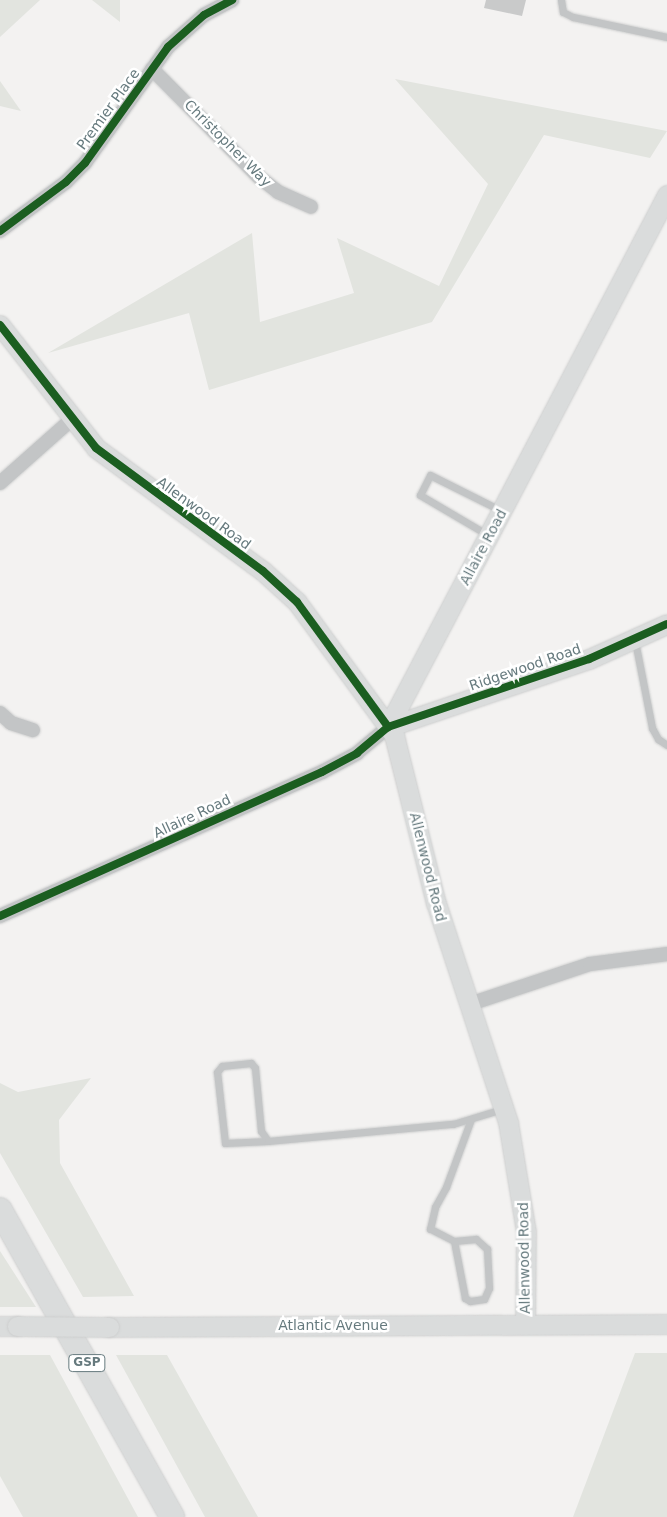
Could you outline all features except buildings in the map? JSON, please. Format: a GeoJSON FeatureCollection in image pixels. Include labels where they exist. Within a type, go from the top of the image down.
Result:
{"type":"FeatureCollection","features":[{"type":"Feature","properties":{"kind":"highway","name":"GSP"},"geometry":{"type":"LineString","coordinates":[[0,1210],[172,1517]]}},
{"type":"Feature","properties":{"kind":"main road","name":"Allaire Road"},"geometry":{"type":"LineString","coordinates":[[388,727],[667,195]]}},
{"type":"Feature","properties":{"kind":"main road","name":"Allenwood Road"},"geometry":{"type":"LineString","coordinates":[[0,325],[72,419],[111,462],[283,588],[312,620],[388,727],[399,748],[436,902],[504,1108],[517,1160],[525,1222],[525,1324]]}},
{"type":"Feature","properties":{"kind":"main road","name":"Ridgewood Road"},"geometry":{"type":"LineString","coordinates":[[388,727],[589,659],[667,624]]}},
{"type":"Feature","properties":{"kind":"main road","name":"Atlantic Avenue"},"geometry":{"type":"LineString","coordinates":[[9,1326],[667,1324]]}},
{"type":"Feature","properties":{"kind":"street","name":"Premier Place"},"geometry":{"type":"LineString","coordinates":[[0,231],[66,182],[85,162],[152,69],[183,32],[204,15],[232,0]]}},
{"type":"Feature","properties":{"kind":"street","name":"Christopher Way"},"geometry":{"type":"LineString","coordinates":[[152,69],[259,177],[278,192],[311,207]]}},
{"type":"Feature","properties":{"kind":"street"},"geometry":{"type":"LineString","coordinates":[[0,483],[72,419]]}},
{"type":"Feature","properties":{"kind":"street"},"geometry":{"type":"LineString","coordinates":[[0,713],[11,723],[33,730]]}},
{"type":"Feature","properties":{"kind":"street","name":"Allaire Road"},"geometry":{"type":"LineString","coordinates":[[0,916],[322,772],[358,753],[388,727]]}},
{"type":"Feature","properties":{"kind":"street"},"geometry":{"type":"LineString","coordinates":[[470,1004],[590,964],[667,954]]}},
{"type":"Feature","properties":{"kind":"lane"},"geometry":{"type":"LineString","coordinates":[[561,0],[563,12],[573,17],[667,37]]}},
{"type":"Feature","properties":{"kind":"lane"},"geometry":{"type":"LineString","coordinates":[[489,535],[420,495],[430,475],[501,511]]}},
{"type":"Feature","properties":{"kind":"lane"},"geometry":{"type":"LineString","coordinates":[[634,638],[652,728],[658,739],[667,745]]}},
{"type":"Feature","properties":{"kind":"lane"},"geometry":{"type":"LineString","coordinates":[[268,1140],[261,1131],[255,1068],[250,1063],[222,1066],[218,1072],[225,1143],[268,1140],[420,1128],[471,1119],[504,1108]]}},
{"type":"Feature","properties":{"kind":"lane"},"geometry":{"type":"LineString","coordinates":[[454,1241],[465,1298],[470,1301],[484,1299],[489,1288],[487,1249],[476,1239],[454,1241],[433,1233],[431,1222],[471,1119]]}},
{"type":"Feature","properties":{"kind":"shaded area"},"geometry":{"type":"Polygon","coordinates":[[[0,0],[40,0],[0,37],[0,0]]]}},
{"type":"Feature","properties":{"kind":"shaded area"},"geometry":{"type":"Polygon","coordinates":[[[92,0],[120,0],[120,22],[92,0]]]}},
{"type":"Feature","properties":{"kind":"shaded area"},"geometry":{"type":"Polygon","coordinates":[[[395,79],[667,131],[650,158],[544,135],[432,322],[209,390],[189,313],[48,353],[252,233],[260,322],[354,293],[337,238],[439,286],[488,184],[395,79]]]}},
{"type":"Feature","properties":{"kind":"shaded area"},"geometry":{"type":"Polygon","coordinates":[[[0,81],[21,111],[0,106],[0,81]]]}},
{"type":"Feature","properties":{"kind":"shaded area"},"geometry":{"type":"Polygon","coordinates":[[[91,1078],[59,1120],[60,1163],[134,1296],[83,1297],[0,1153],[0,1083],[18,1092],[91,1078]]]}},
{"type":"Feature","properties":{"kind":"shaded area"},"geometry":{"type":"Polygon","coordinates":[[[0,1251],[36,1307],[0,1307],[0,1251]]]}},
{"type":"Feature","properties":{"kind":"shaded area"},"geometry":{"type":"Polygon","coordinates":[[[635,1353],[667,1353],[667,1517],[573,1517],[635,1353]]]}},
{"type":"Feature","properties":{"kind":"shaded area"},"geometry":{"type":"Polygon","coordinates":[[[0,1355],[50,1355],[138,1517],[23,1517],[0,1476],[0,1355]]]}},
{"type":"Feature","properties":{"kind":"shaded area"},"geometry":{"type":"Polygon","coordinates":[[[116,1355],[167,1355],[258,1517],[205,1517],[116,1355]]]}},
{"type":"Feature","properties":{"kind":"cycle path"},"geometry":{"type":"LineString","coordinates":[[0,231],[66,182],[85,163],[168,47],[204,15],[232,0]]}},
{"type":"Feature","properties":{"kind":"cycle path"},"geometry":{"type":"LineString","coordinates":[[0,325],[96,448],[263,571],[297,602],[388,727]]}},
{"type":"Feature","properties":{"kind":"cycle path"},"geometry":{"type":"LineString","coordinates":[[0,916],[322,772],[357,753],[388,727],[589,659],[667,624]]}}]}
